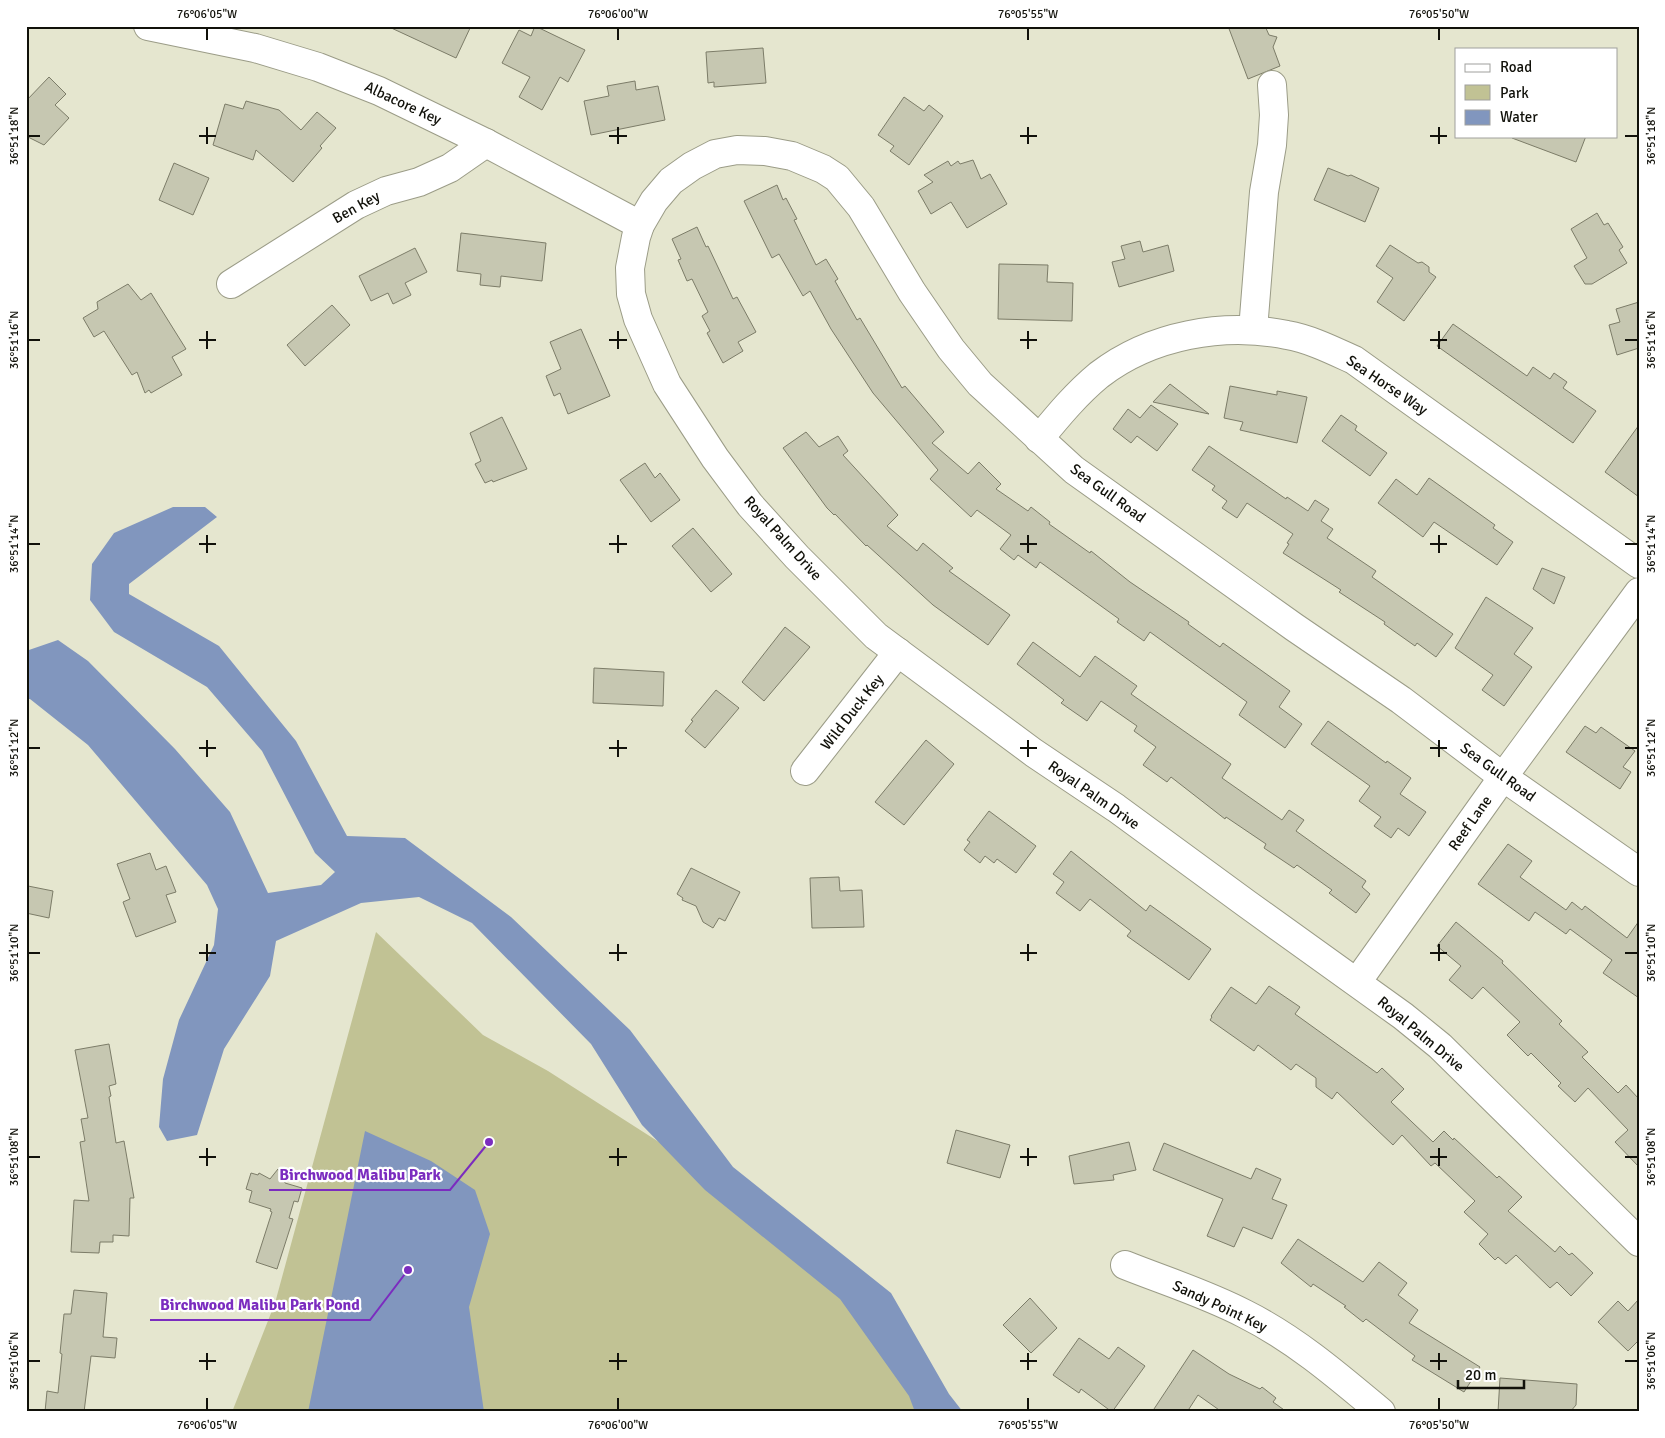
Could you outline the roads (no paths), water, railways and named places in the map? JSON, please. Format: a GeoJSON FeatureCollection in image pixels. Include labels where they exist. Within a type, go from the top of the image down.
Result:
{"type":"FeatureCollection","features":[{"type":"Feature","properties":{"kind":"street","name":"Albacore Key"},"geometry":{"type":"LineString","coordinates":[[148,26],[255,48],[318,67],[379,91],[486,142],[640,224]]}},
{"type":"Feature","properties":{"kind":"street"},"geometry":{"type":"LineString","coordinates":[[1254,330],[1264,192],[1272,145],[1274,115],[1272,85]]}},
{"type":"Feature","properties":{"kind":"street","name":"Ben Key"},"geometry":{"type":"LineString","coordinates":[[231,284],[356,205],[386,191],[419,182],[450,168],[486,142]]}},
{"type":"Feature","properties":{"kind":"street","name":"Sea Gull Road"},"geometry":{"type":"LineString","coordinates":[[640,224],[654,201],[671,181],[692,166],[715,154],[737,150],[765,151],[792,156],[823,169],[837,178],[861,206],[912,292],[952,349],[980,384],[1074,470],[1294,627],[1401,700],[1503,777],[1639,872]]}},
{"type":"Feature","properties":{"kind":"street","name":"Royal Palm Drive"},"geometry":{"type":"LineString","coordinates":[[640,224],[630,268],[631,294],[638,319],[667,384],[715,458],[750,505],[797,557],[876,636],[1034,753],[1116,808],[1357,982],[1440,1046],[1639,1242]]}},
{"type":"Feature","properties":{"kind":"street","name":"Sea Horse Way"},"geometry":{"type":"LineString","coordinates":[[1039,439],[1073,398],[1100,375],[1130,356],[1163,342],[1190,334],[1224,330],[1254,330],[1288,335],[1315,343],[1354,360],[1639,564]]}},
{"type":"Feature","properties":{"kind":"street","name":"Reef Lane"},"geometry":{"type":"LineString","coordinates":[[1357,982],[1503,777],[1639,592]]}},
{"type":"Feature","properties":{"kind":"street","name":"Wild Duck Key"},"geometry":{"type":"LineString","coordinates":[[805,771],[898,652]]}},
{"type":"Feature","properties":{"kind":"street","name":"Sandy Point Key"},"geometry":{"type":"LineString","coordinates":[[1125,1265],[1245,1314],[1290,1340],[1381,1412]]}},
{"type":"Feature","properties":{"kind":"water"},"geometry":{"type":"Polygon","coordinates":[[[173,507],[205,507],[217,517],[129,584],[129,594],[219,646],[296,741],[347,836],[405,838],[511,917],[630,1030],[733,1167],[891,1293],[949,1394],[963,1412],[915,1412],[909,1396],[840,1299],[705,1190],[642,1125],[591,1044],[472,923],[419,897],[361,903],[276,941],[270,976],[224,1049],[197,1135],[167,1141],[159,1127],[163,1079],[179,1020],[214,945],[218,909],[207,885],[88,745],[30,699],[26,699],[26,651],[58,640],[88,661],[175,749],[230,812],[268,893],[321,885],[335,872],[315,853],[262,751],[207,687],[114,632],[90,600],[92,564],[114,533],[173,507]]]}},
{"type":"Feature","properties":{"kind":"water"},"geometry":{"type":"Polygon","coordinates":[[[365,1131],[431,1161],[475,1190],[490,1234],[469,1307],[484,1412],[308,1412],[365,1131]]]}},
{"type":"Feature","properties":{"kind":"place","name":"Birchwood Malibu Park"},"geometry":{"type":"Point","coordinates":[489,1142]}},
{"type":"Feature","properties":{"kind":"place","name":"Birchwood Malibu Park Pond"},"geometry":{"type":"Point","coordinates":[408,1270]}}]}
